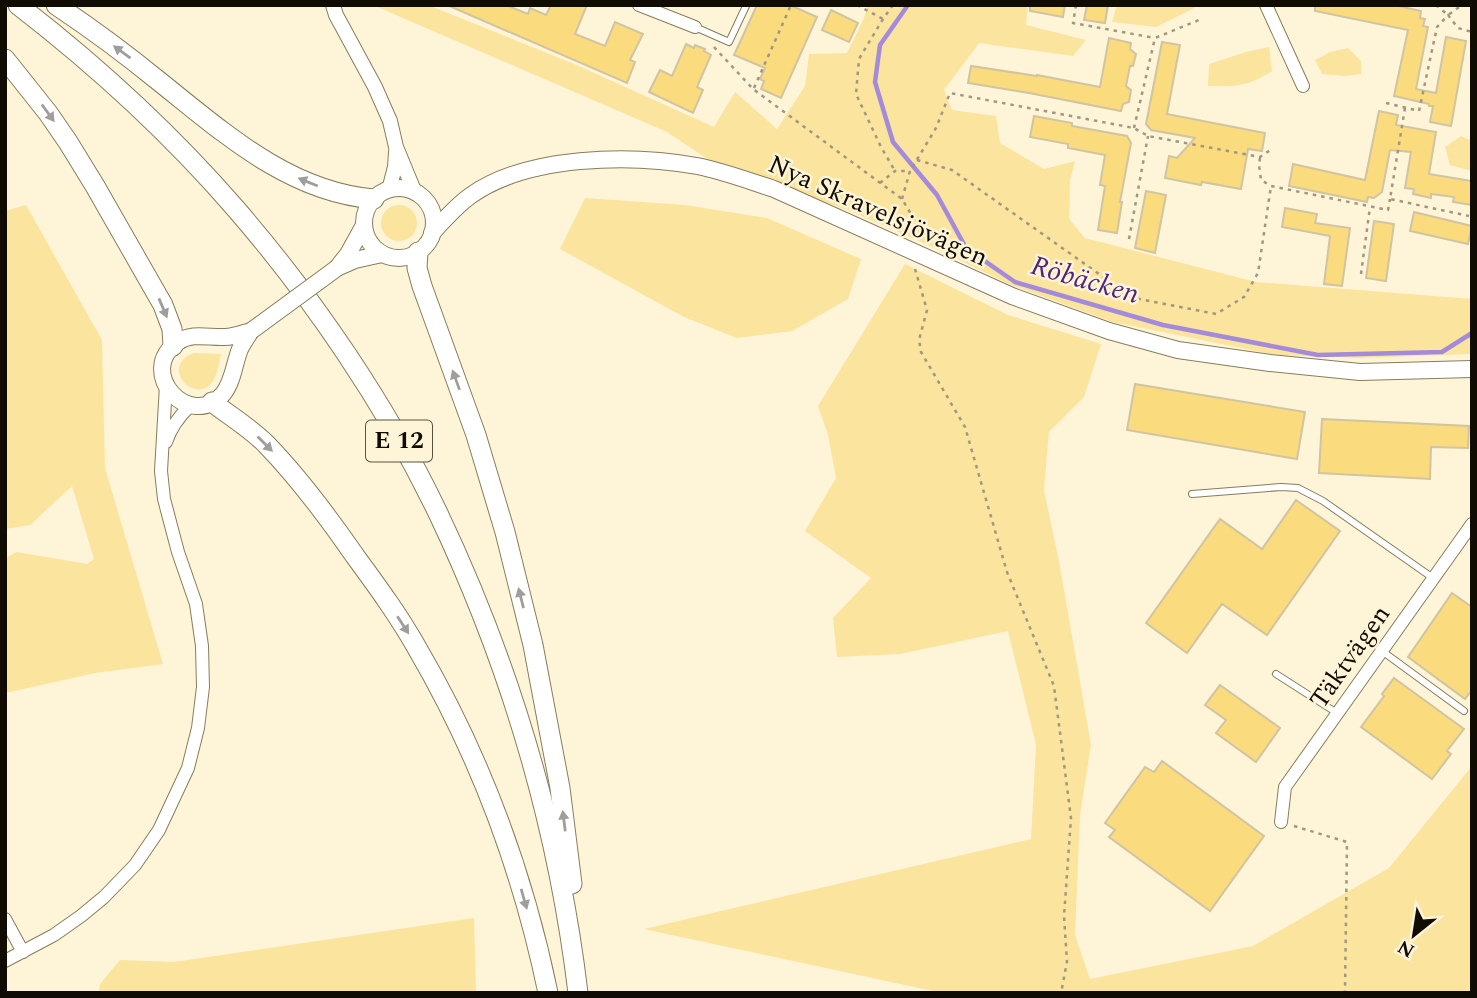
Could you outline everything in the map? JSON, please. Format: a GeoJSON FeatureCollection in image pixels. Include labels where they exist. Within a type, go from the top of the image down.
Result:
{"type":"FeatureCollection","features":[{"type":"Feature","properties":{"kind":"highway","name":"E 12"},"geometry":{"type":"LineString","coordinates":[[18,5],[113,83],[235,208],[321,317],[401,444],[436,510],[467,580],[520,721],[547,820],[578,993]]}},
{"type":"Feature","properties":{"kind":"highway"},"geometry":{"type":"LineString","coordinates":[[56,5],[133,60],[254,155],[309,183],[336,193],[357,197],[382,194]]}},
{"type":"Feature","properties":{"kind":"highway","name":"E 12"},"geometry":{"type":"LineString","coordinates":[[5,9],[105,91],[176,160],[227,216],[263,258],[310,321],[389,448],[426,516],[457,583],[509,722],[536,821],[566,993]]}},
{"type":"Feature","properties":{"kind":"highway"},"geometry":{"type":"LineString","coordinates":[[5,59],[48,113],[95,186],[163,305],[172,330],[173,346]]}},
{"type":"Feature","properties":{"kind":"highway"},"geometry":{"type":"LineString","coordinates":[[418,252],[417,268],[422,286],[476,435],[505,532],[533,645],[560,788],[572,889],[574,962]]}},
{"type":"Feature","properties":{"kind":"highway"},"geometry":{"type":"LineString","coordinates":[[212,402],[266,444],[292,473],[339,533],[417,647],[457,722],[485,785],[514,862],[538,946],[548,993]]}},
{"type":"Feature","properties":{"kind":"main road","name":"Nya Skravelsjövägen"},"geometry":{"type":"LineString","coordinates":[[421,197],[452,202],[495,181],[523,172],[595,159],[698,166],[774,189],[1012,296],[1109,331],[1166,346],[1270,363],[1360,372],[1472,369]]}},
{"type":"Feature","properties":{"kind":"main road"},"geometry":{"type":"LineString","coordinates":[[402,189],[421,197],[433,217],[432,233],[427,244],[418,252],[403,258],[382,254],[370,244],[364,225],[365,214],[382,194],[402,189]]}},
{"type":"Feature","properties":{"kind":"main road","name":"Nya Skravelsjövägen"},"geometry":{"type":"LineString","coordinates":[[432,233],[471,195]]}},
{"type":"Feature","properties":{"kind":"main road"},"geometry":{"type":"LineString","coordinates":[[337,268],[364,225]]}},
{"type":"Feature","properties":{"kind":"main road"},"geometry":{"type":"LineString","coordinates":[[251,331],[240,349],[228,387],[218,399],[191,405],[173,396],[163,379],[163,366],[167,353],[183,339],[191,336],[228,337],[251,331],[337,268],[355,260],[382,254]]}},
{"type":"Feature","properties":{"kind":"street"},"geometry":{"type":"LineString","coordinates":[[333,5],[375,88],[390,121],[396,147],[421,197]]}},
{"type":"Feature","properties":{"kind":"street"},"geometry":{"type":"LineString","coordinates":[[639,5],[695,27]]}},
{"type":"Feature","properties":{"kind":"street"},"geometry":{"type":"LineString","coordinates":[[1266,5],[1303,86]]}},
{"type":"Feature","properties":{"kind":"street"},"geometry":{"type":"LineString","coordinates":[[382,194],[395,167],[396,147]]}},
{"type":"Feature","properties":{"kind":"street"},"geometry":{"type":"LineString","coordinates":[[5,961],[81,916],[135,865],[159,830],[188,768],[198,728],[203,687],[202,646],[196,604],[164,499],[162,456],[166,385]]}},
{"type":"Feature","properties":{"kind":"street"},"geometry":{"type":"LineString","coordinates":[[162,456],[173,425],[191,405]]}},
{"type":"Feature","properties":{"kind":"street","name":"Täktvägen"},"geometry":{"type":"LineString","coordinates":[[1281,822],[1285,787],[1472,524]]}},
{"type":"Feature","properties":{"kind":"street"},"geometry":{"type":"LineString","coordinates":[[5,919],[23,951]]}},
{"type":"Feature","properties":{"kind":"lane"},"geometry":{"type":"LineString","coordinates":[[695,27],[729,42],[746,6]]}},
{"type":"Feature","properties":{"kind":"lane"},"geometry":{"type":"LineString","coordinates":[[1192,494],[1297,488],[1323,501],[1433,578]]}},
{"type":"Feature","properties":{"kind":"lane"},"geometry":{"type":"LineString","coordinates":[[1382,651],[1464,710]]}},
{"type":"Feature","properties":{"kind":"lane"},"geometry":{"type":"LineString","coordinates":[[1276,674],[1337,713]]}},
{"type":"Feature","properties":{"kind":"path"},"geometry":{"type":"LineString","coordinates":[[753,89],[791,5]]}},
{"type":"Feature","properties":{"kind":"path"},"geometry":{"type":"LineString","coordinates":[[857,5],[883,19]]}},
{"type":"Feature","properties":{"kind":"path"},"geometry":{"type":"LineString","coordinates":[[893,5],[859,59],[856,94],[895,171]]}},
{"type":"Feature","properties":{"kind":"path"},"geometry":{"type":"LineString","coordinates":[[1076,5],[1073,23],[1155,38],[1199,20]]}},
{"type":"Feature","properties":{"kind":"path"},"geometry":{"type":"LineString","coordinates":[[1436,5],[1458,28],[1472,32]]}},
{"type":"Feature","properties":{"kind":"path"},"geometry":{"type":"LineString","coordinates":[[1386,103],[1419,111],[1437,27],[1462,5]]}},
{"type":"Feature","properties":{"kind":"path"},"geometry":{"type":"LineString","coordinates":[[695,27],[753,89],[902,199],[921,231],[920,241]]}},
{"type":"Feature","properties":{"kind":"path"},"geometry":{"type":"LineString","coordinates":[[1134,128],[1155,38]]}},
{"type":"Feature","properties":{"kind":"path"},"geometry":{"type":"LineString","coordinates":[[902,199],[911,170],[936,128],[950,93],[1134,128],[1148,136],[1260,157],[1272,149]]}},
{"type":"Feature","properties":{"kind":"path"},"geometry":{"type":"LineString","coordinates":[[1260,157],[1261,180],[1271,186],[1388,210],[1405,108]]}},
{"type":"Feature","properties":{"kind":"path"},"geometry":{"type":"LineString","coordinates":[[1129,239],[1148,136]]}},
{"type":"Feature","properties":{"kind":"path"},"geometry":{"type":"LineString","coordinates":[[916,161],[952,170],[1099,274],[1124,296],[1216,314],[1244,296],[1258,272],[1271,186]]}},
{"type":"Feature","properties":{"kind":"path"},"geometry":{"type":"LineString","coordinates":[[880,183],[895,171],[911,170]]}},
{"type":"Feature","properties":{"kind":"path"},"geometry":{"type":"LineString","coordinates":[[1390,199],[1469,216]]}},
{"type":"Feature","properties":{"kind":"path"},"geometry":{"type":"LineString","coordinates":[[1361,274],[1370,207]]}},
{"type":"Feature","properties":{"kind":"path"},"geometry":{"type":"LineString","coordinates":[[914,264],[927,310],[919,340],[921,352],[965,427],[1007,572],[1054,686],[1071,818],[1064,916],[1067,962],[1061,993]]}},
{"type":"Feature","properties":{"kind":"path"},"geometry":{"type":"LineString","coordinates":[[1281,822],[1347,842],[1345,993]]}},
{"type":"Feature","properties":{"kind":"shaded area"},"geometry":{"type":"Polygon","coordinates":[[[373,5],[428,5],[572,63],[714,127],[735,92],[777,129],[805,86],[809,54],[847,53],[868,5],[1028,5],[1026,25],[1086,40],[1073,56],[979,43],[944,90],[952,110],[996,116],[1000,143],[1044,169],[1075,161],[1070,181],[1069,219],[1085,238],[1256,282],[1472,299],[1472,354],[1359,358],[1276,355],[1113,322],[1011,285],[850,211],[709,160],[667,132],[373,5]]]}},
{"type":"Feature","properties":{"kind":"shaded area"},"geometry":{"type":"Polygon","coordinates":[[[1117,5],[1200,5],[1156,27],[1112,22],[1117,5]]]}},
{"type":"Feature","properties":{"kind":"shaded area"},"geometry":{"type":"Polygon","coordinates":[[[1269,47],[1272,71],[1242,84],[1208,86],[1209,64],[1269,47]]]}},
{"type":"Feature","properties":{"kind":"shaded area"},"geometry":{"type":"Polygon","coordinates":[[[1348,48],[1361,61],[1361,74],[1322,74],[1315,60],[1330,52],[1348,48]]]}},
{"type":"Feature","properties":{"kind":"shaded area"},"geometry":{"type":"Polygon","coordinates":[[[1461,136],[1472,141],[1472,171],[1450,165],[1445,147],[1461,136]]]}},
{"type":"Feature","properties":{"kind":"shaded area"},"geometry":{"type":"Polygon","coordinates":[[[585,198],[685,205],[767,218],[861,259],[848,299],[792,331],[737,338],[684,317],[560,249],[585,198]]]}},
{"type":"Feature","properties":{"kind":"shaded area"},"geometry":{"type":"Polygon","coordinates":[[[26,205],[102,340],[105,468],[163,664],[95,673],[5,693],[5,558],[17,552],[87,564],[94,559],[72,486],[30,525],[5,529],[5,211],[26,205]]]}},
{"type":"Feature","properties":{"kind":"shaded area"},"geometry":{"type":"Polygon","coordinates":[[[399,205],[412,210],[417,223],[412,236],[399,241],[386,236],[381,223],[386,210],[399,205]]]}},
{"type":"Feature","properties":{"kind":"shaded area"},"geometry":{"type":"Polygon","coordinates":[[[905,264],[1008,315],[1101,344],[1084,397],[1049,432],[1044,490],[1091,745],[1080,815],[1075,935],[1090,979],[1253,946],[1389,868],[1472,766],[1472,993],[942,993],[644,929],[1031,839],[1036,745],[1008,631],[900,654],[837,657],[833,618],[871,578],[805,531],[836,478],[828,435],[818,406],[905,264]]]}},
{"type":"Feature","properties":{"kind":"shaded area"},"geometry":{"type":"Polygon","coordinates":[[[194,353],[221,354],[215,378],[206,388],[190,387],[180,374],[179,367],[184,359],[194,353]]]}},
{"type":"Feature","properties":{"kind":"shaded area"},"geometry":{"type":"Polygon","coordinates":[[[474,918],[476,993],[99,993],[100,984],[120,960],[174,962],[474,918]]]}},
{"type":"Feature","properties":{"kind":"building"},"geometry":{"type":"Polygon","coordinates":[[[447,5],[506,5],[528,14],[530,8],[546,15],[551,5],[587,5],[575,34],[605,46],[615,22],[643,34],[630,60],[635,62],[627,83],[447,5]]]}},
{"type":"Feature","properties":{"kind":"building"},"geometry":{"type":"Polygon","coordinates":[[[757,5],[790,5],[817,17],[781,98],[761,89],[764,81],[760,79],[765,68],[734,55],[757,5]]]}},
{"type":"Feature","properties":{"kind":"building"},"geometry":{"type":"Polygon","coordinates":[[[1030,5],[1065,5],[1063,17],[1030,11],[1030,5]]]}},
{"type":"Feature","properties":{"kind":"building"},"geometry":{"type":"Polygon","coordinates":[[[1087,5],[1108,5],[1105,23],[1084,20],[1087,5]]]}},
{"type":"Feature","properties":{"kind":"building"},"geometry":{"type":"Polygon","coordinates":[[[1315,5],[1394,5],[1421,11],[1420,18],[1425,19],[1423,26],[1428,27],[1416,89],[1436,93],[1446,37],[1466,41],[1451,126],[1430,122],[1433,106],[1394,96],[1408,30],[1315,11],[1315,5]]]}},
{"type":"Feature","properties":{"kind":"building"},"geometry":{"type":"Polygon","coordinates":[[[831,10],[858,23],[849,42],[822,30],[831,10]]]}},
{"type":"Feature","properties":{"kind":"building"},"geometry":{"type":"Polygon","coordinates":[[[1109,38],[1131,43],[1130,49],[1136,54],[1133,66],[1130,66],[1126,86],[1131,90],[1129,102],[1123,104],[1121,111],[968,83],[971,66],[1100,87],[1109,38]]]}},
{"type":"Feature","properties":{"kind":"building"},"geometry":{"type":"Polygon","coordinates":[[[1162,42],[1180,45],[1167,114],[1265,133],[1262,151],[1248,149],[1241,189],[1165,178],[1169,156],[1177,158],[1195,138],[1151,130],[1146,124],[1162,42]]]}},
{"type":"Feature","properties":{"kind":"building"},"geometry":{"type":"Polygon","coordinates":[[[686,44],[705,49],[704,51],[711,55],[697,87],[703,90],[693,113],[649,92],[660,70],[672,76],[686,44]]]}},
{"type":"Feature","properties":{"kind":"building"},"geometry":{"type":"Polygon","coordinates":[[[1379,111],[1398,115],[1396,125],[1436,132],[1429,174],[1472,181],[1472,205],[1453,202],[1454,197],[1431,194],[1431,198],[1413,194],[1414,189],[1405,188],[1411,152],[1390,150],[1382,192],[1374,198],[1368,197],[1367,202],[1289,186],[1293,164],[1365,180],[1379,111]]]}},
{"type":"Feature","properties":{"kind":"building"},"geometry":{"type":"Polygon","coordinates":[[[1034,116],[1127,136],[1131,143],[1117,233],[1098,230],[1105,186],[1100,185],[1105,155],[1030,137],[1034,116]]]}},
{"type":"Feature","properties":{"kind":"building"},"geometry":{"type":"Polygon","coordinates":[[[1146,191],[1166,195],[1155,253],[1135,248],[1146,191]]]}},
{"type":"Feature","properties":{"kind":"building"},"geometry":{"type":"Polygon","coordinates":[[[1285,208],[1317,214],[1315,223],[1350,228],[1342,286],[1324,284],[1330,236],[1282,227],[1285,208]]]}},
{"type":"Feature","properties":{"kind":"building"},"geometry":{"type":"Polygon","coordinates":[[[1414,212],[1472,226],[1468,244],[1410,231],[1414,212]]]}},
{"type":"Feature","properties":{"kind":"building"},"geometry":{"type":"Polygon","coordinates":[[[1374,221],[1394,224],[1386,281],[1366,278],[1374,221]]]}},
{"type":"Feature","properties":{"kind":"building"},"geometry":{"type":"Polygon","coordinates":[[[1135,384],[1305,412],[1297,459],[1127,430],[1135,384]]]}},
{"type":"Feature","properties":{"kind":"building"},"geometry":{"type":"Polygon","coordinates":[[[1322,419],[1469,426],[1468,448],[1431,447],[1430,479],[1319,473],[1322,419]]]}},
{"type":"Feature","properties":{"kind":"building"},"geometry":{"type":"Polygon","coordinates":[[[1296,500],[1340,531],[1267,635],[1222,604],[1187,653],[1146,623],[1220,519],[1262,549],[1296,500]]]}},
{"type":"Feature","properties":{"kind":"building"},"geometry":{"type":"Polygon","coordinates":[[[1452,593],[1472,607],[1472,690],[1465,699],[1408,657],[1452,593]]]}},
{"type":"Feature","properties":{"kind":"building"},"geometry":{"type":"Polygon","coordinates":[[[1394,678],[1464,729],[1447,751],[1451,754],[1432,779],[1361,727],[1394,678]]]}},
{"type":"Feature","properties":{"kind":"building"},"geometry":{"type":"Polygon","coordinates":[[[1220,685],[1280,728],[1256,762],[1216,733],[1226,720],[1205,705],[1220,685]]]}},
{"type":"Feature","properties":{"kind":"building"},"geometry":{"type":"Polygon","coordinates":[[[1162,761],[1264,836],[1210,911],[1109,837],[1115,830],[1105,823],[1145,767],[1154,772],[1162,761]]]}},
{"type":"Feature","properties":{"kind":"waterway","name":"Röbäcken"},"geometry":{"type":"LineString","coordinates":[[908,5],[880,45],[875,82],[893,142],[937,195],[966,248],[1015,282],[1163,325],[1318,355],[1442,352],[1472,333]]}}]}
